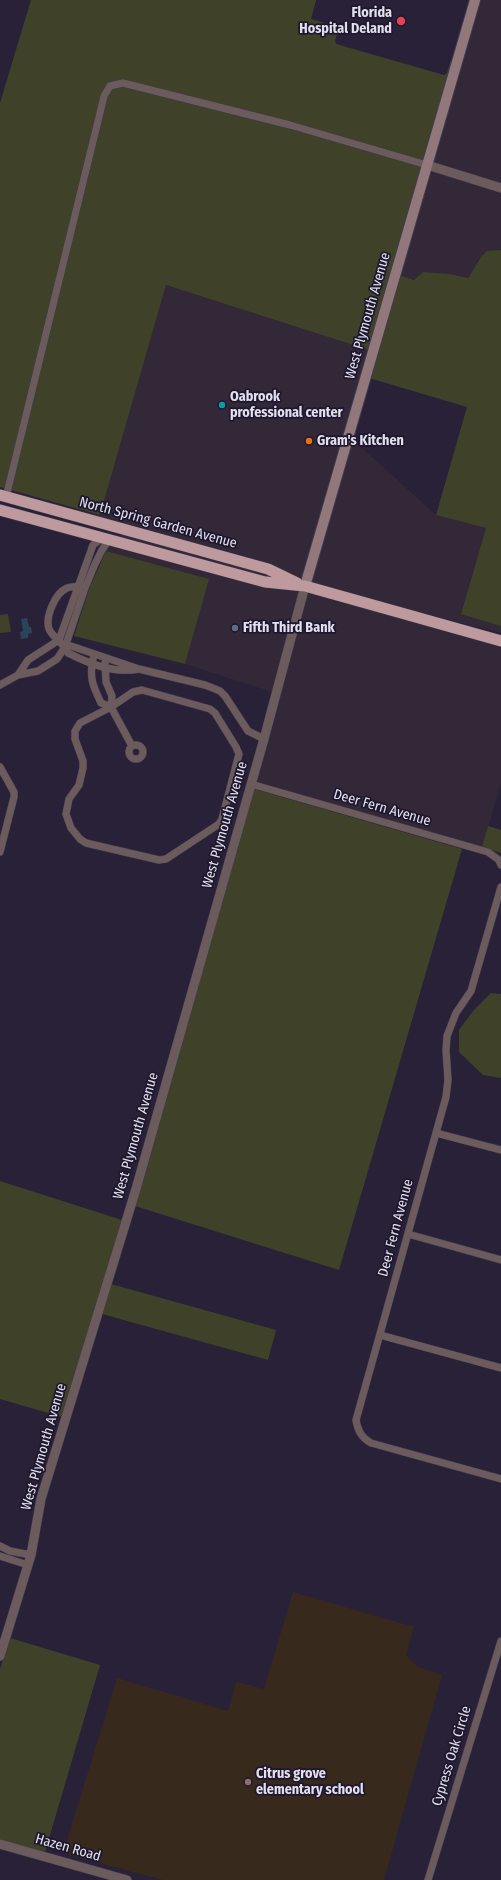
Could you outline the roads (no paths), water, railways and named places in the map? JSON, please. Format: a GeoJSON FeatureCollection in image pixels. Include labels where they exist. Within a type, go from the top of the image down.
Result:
{"type":"FeatureCollection","features":[{"type":"Feature","properties":{"kind":"highway","name":"North Spring Garden Avenue"},"geometry":{"type":"LineString","coordinates":[[3,496],[268,569],[305,586],[501,641]]}},
{"type":"Feature","properties":{"kind":"highway","name":"North Spring Garden Avenue"},"geometry":{"type":"LineString","coordinates":[[0,510],[265,582],[305,586]]}},
{"type":"Feature","properties":{"kind":"highway"},"geometry":{"type":"LineString","coordinates":[[80,532],[98,530],[106,524]]}},
{"type":"Feature","properties":{"kind":"highway"},"geometry":{"type":"LineString","coordinates":[[105,539],[109,532],[126,530]]}},
{"type":"Feature","properties":{"kind":"main road","name":"West Plymouth Avenue"},"geometry":{"type":"LineString","coordinates":[[305,586],[475,0]]}},
{"type":"Feature","properties":{"kind":"street"},"geometry":{"type":"LineString","coordinates":[[3,496],[104,96],[110,86],[123,83],[290,125],[501,188]]}},
{"type":"Feature","properties":{"kind":"street"},"geometry":{"type":"LineString","coordinates":[[18,675],[28,660],[59,640],[77,586],[93,545],[105,539]]}},
{"type":"Feature","properties":{"kind":"street"},"geometry":{"type":"LineString","coordinates":[[0,685],[18,675],[38,671],[57,659],[65,647],[85,588],[102,550],[105,539]]}},
{"type":"Feature","properties":{"kind":"street"},"geometry":{"type":"LineString","coordinates":[[85,588],[77,586],[62,591],[48,616],[50,631],[65,647],[68,653],[104,668],[125,672],[139,669]]}},
{"type":"Feature","properties":{"kind":"street","name":"West Plymouth Avenue"},"geometry":{"type":"LineString","coordinates":[[0,1656],[31,1556],[41,1499],[136,1189],[264,739],[305,586]]}},
{"type":"Feature","properties":{"kind":"street"},"geometry":{"type":"LineString","coordinates":[[65,647],[71,646],[139,669],[205,685],[220,691],[225,696],[248,731],[264,739]]}},
{"type":"Feature","properties":{"kind":"street"},"geometry":{"type":"LineString","coordinates":[[43,651],[51,663]]}},
{"type":"Feature","properties":{"kind":"street"},"geometry":{"type":"LineString","coordinates":[[94,655],[90,674],[92,684],[101,703],[112,707]]}},
{"type":"Feature","properties":{"kind":"street"},"geometry":{"type":"LineString","coordinates":[[106,659],[104,668],[112,696],[112,707],[132,746]]}},
{"type":"Feature","properties":{"kind":"street"},"geometry":{"type":"LineString","coordinates":[[92,680],[106,679]]}},
{"type":"Feature","properties":{"kind":"street"},"geometry":{"type":"LineString","coordinates":[[142,690],[210,709],[224,727],[239,754],[222,819],[219,824],[166,859],[159,860],[86,843],[75,834],[67,820],[67,804],[76,791],[83,768],[83,761],[75,739],[76,727],[80,723],[112,707],[132,692],[142,690]]}},
{"type":"Feature","properties":{"kind":"street"},"geometry":{"type":"LineString","coordinates":[[0,767],[14,792],[14,797],[0,852]]}},
{"type":"Feature","properties":{"kind":"street","name":"Deer Fern Avenue"},"geometry":{"type":"LineString","coordinates":[[251,784],[488,852],[500,860],[501,865]]}},
{"type":"Feature","properties":{"kind":"street","name":"Deer Fern Avenue"},"geometry":{"type":"LineString","coordinates":[[501,887],[500,900],[471,991],[456,1013],[447,1036],[446,1050],[448,1080],[446,1097],[356,1420],[357,1427],[364,1439],[371,1443],[501,1479]]}},
{"type":"Feature","properties":{"kind":"street"},"geometry":{"type":"LineString","coordinates":[[436,1133],[501,1150]]}},
{"type":"Feature","properties":{"kind":"street"},"geometry":{"type":"LineString","coordinates":[[408,1234],[501,1260]]}},
{"type":"Feature","properties":{"kind":"street"},"geometry":{"type":"LineString","coordinates":[[380,1335],[501,1368]]}},
{"type":"Feature","properties":{"kind":"street"},"geometry":{"type":"LineString","coordinates":[[0,1546],[10,1551],[31,1556]]}},
{"type":"Feature","properties":{"kind":"street"},"geometry":{"type":"LineString","coordinates":[[0,1556],[28,1565]]}},
{"type":"Feature","properties":{"kind":"street","name":"Cypress Oak Circle"},"geometry":{"type":"LineString","coordinates":[[428,1880],[501,1641]]}},
{"type":"Feature","properties":{"kind":"street","name":"Hazen Road"},"geometry":{"type":"LineString","coordinates":[[0,1844],[127,1880]]}},
{"type":"Feature","properties":{"kind":"water"},"geometry":{"type":"Polygon","coordinates":[[[27,618],[32,633],[28,634],[28,638],[21,639],[20,632],[23,631],[21,619],[27,618]]]}},
{"type":"Feature","properties":{"kind":"place","name":"Florida Hospital Deland"},"geometry":{"type":"Point","coordinates":[401,21]}},
{"type":"Feature","properties":{"kind":"place","name":"Oabrook professional center"},"geometry":{"type":"Point","coordinates":[222,405]}},
{"type":"Feature","properties":{"kind":"place","name":"Gram's Kitchen"},"geometry":{"type":"Point","coordinates":[309,441]}},
{"type":"Feature","properties":{"kind":"place","name":"Fifth Third Bank"},"geometry":{"type":"Point","coordinates":[235,628]}},
{"type":"Feature","properties":{"kind":"place","name":"Citrus grove elementary school"},"geometry":{"type":"Point","coordinates":[248,1782]}}]}
